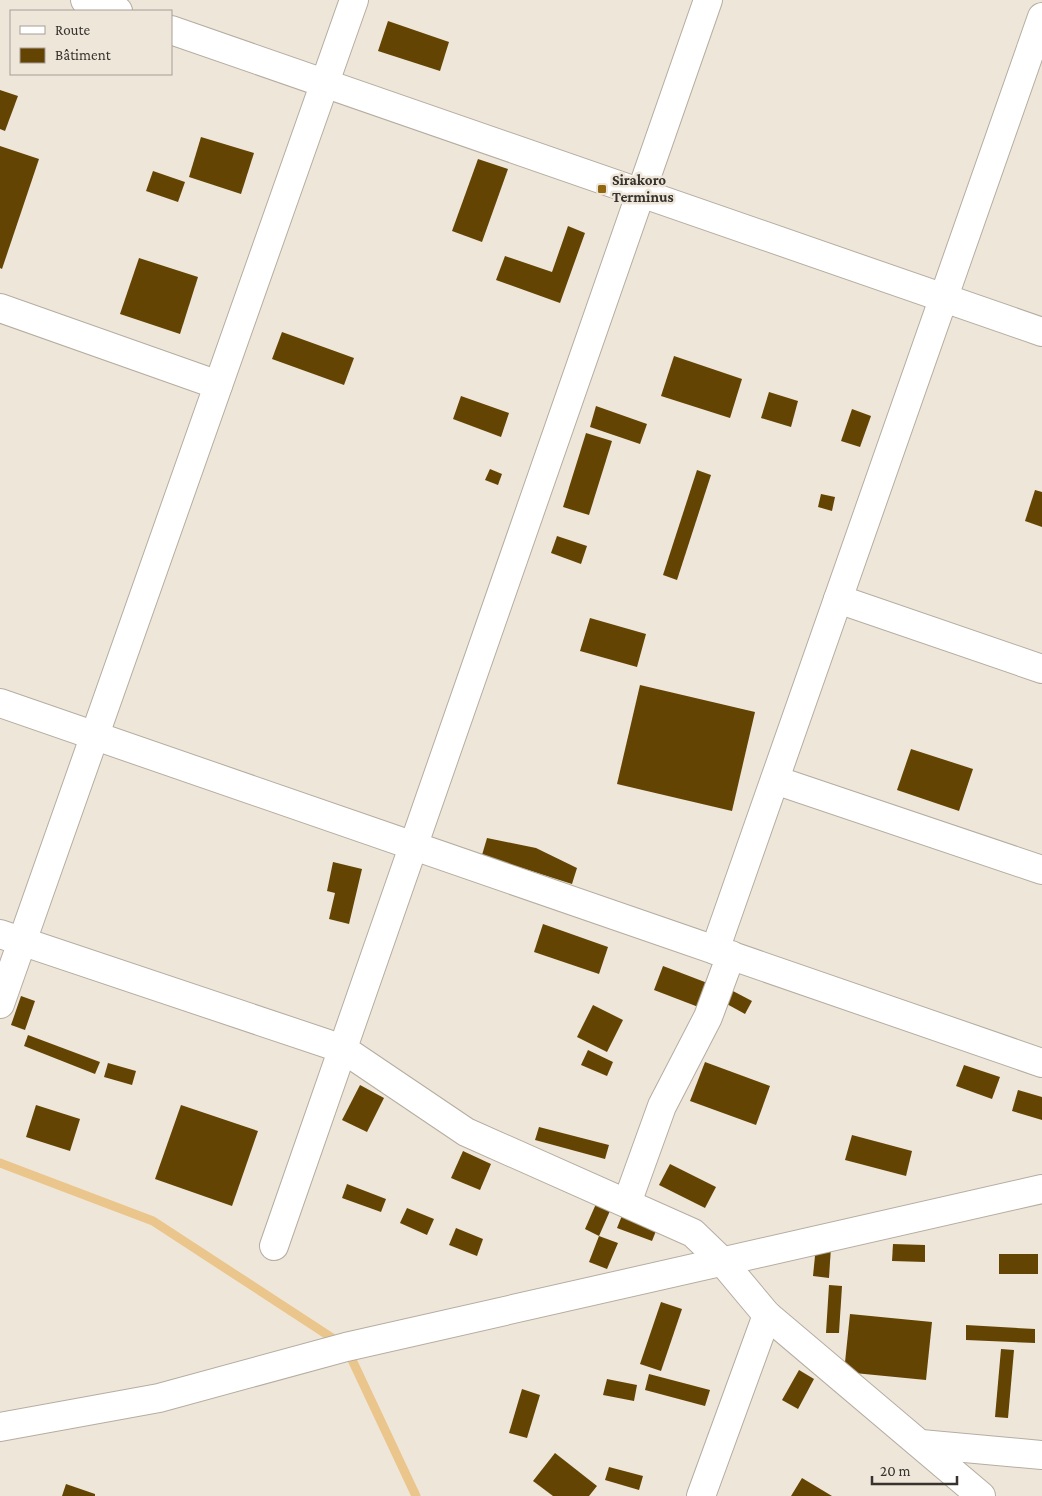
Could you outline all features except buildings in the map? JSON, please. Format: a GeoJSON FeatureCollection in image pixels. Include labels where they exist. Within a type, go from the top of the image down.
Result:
{"type":"FeatureCollection","features":[{"type":"Feature","properties":{"kind":"street"},"geometry":{"type":"LineString","coordinates":[[85,0],[115,10]]}},
{"type":"Feature","properties":{"kind":"street"},"geometry":{"type":"LineString","coordinates":[[0,1004],[11,938],[94,736],[354,0]]}},
{"type":"Feature","properties":{"kind":"street"},"geometry":{"type":"LineString","coordinates":[[274,1246],[708,0]]}},
{"type":"Feature","properties":{"kind":"street"},"geometry":{"type":"LineString","coordinates":[[627,1203],[662,1106],[708,1017],[723,953],[775,780],[1042,17]]}},
{"type":"Feature","properties":{"kind":"street"},"geometry":{"type":"LineString","coordinates":[[172,30],[1042,332]]}},
{"type":"Feature","properties":{"kind":"street"},"geometry":{"type":"LineString","coordinates":[[0,308],[218,385]]}},
{"type":"Feature","properties":{"kind":"street"},"geometry":{"type":"LineString","coordinates":[[838,599],[1042,669]]}},
{"type":"Feature","properties":{"kind":"street"},"geometry":{"type":"LineString","coordinates":[[0,703],[1042,1063]]}},
{"type":"Feature","properties":{"kind":"street"},"geometry":{"type":"LineString","coordinates":[[775,780],[1042,870]]}},
{"type":"Feature","properties":{"kind":"street"},"geometry":{"type":"LineString","coordinates":[[11,938],[343,1049],[466,1132],[692,1233],[721,1260],[767,1314],[981,1496]]}},
{"type":"Feature","properties":{"kind":"street"},"geometry":{"type":"LineString","coordinates":[[0,1427],[159,1398],[346,1346],[1042,1189]]}},
{"type":"Feature","properties":{"kind":"street"},"geometry":{"type":"LineString","coordinates":[[701,1496],[767,1314]]}},
{"type":"Feature","properties":{"kind":"street"},"geometry":{"type":"LineString","coordinates":[[920,1444],[1042,1455]]}},
{"type":"Feature","properties":{"kind":"waterway"},"geometry":{"type":"LineString","coordinates":[[0,1163],[153,1221],[346,1347],[416,1496]]}},
{"type":"Feature","properties":{"kind":"place","name":"Sirakoro Terminus"},"geometry":{"type":"Point","coordinates":[602,189]}}]}
